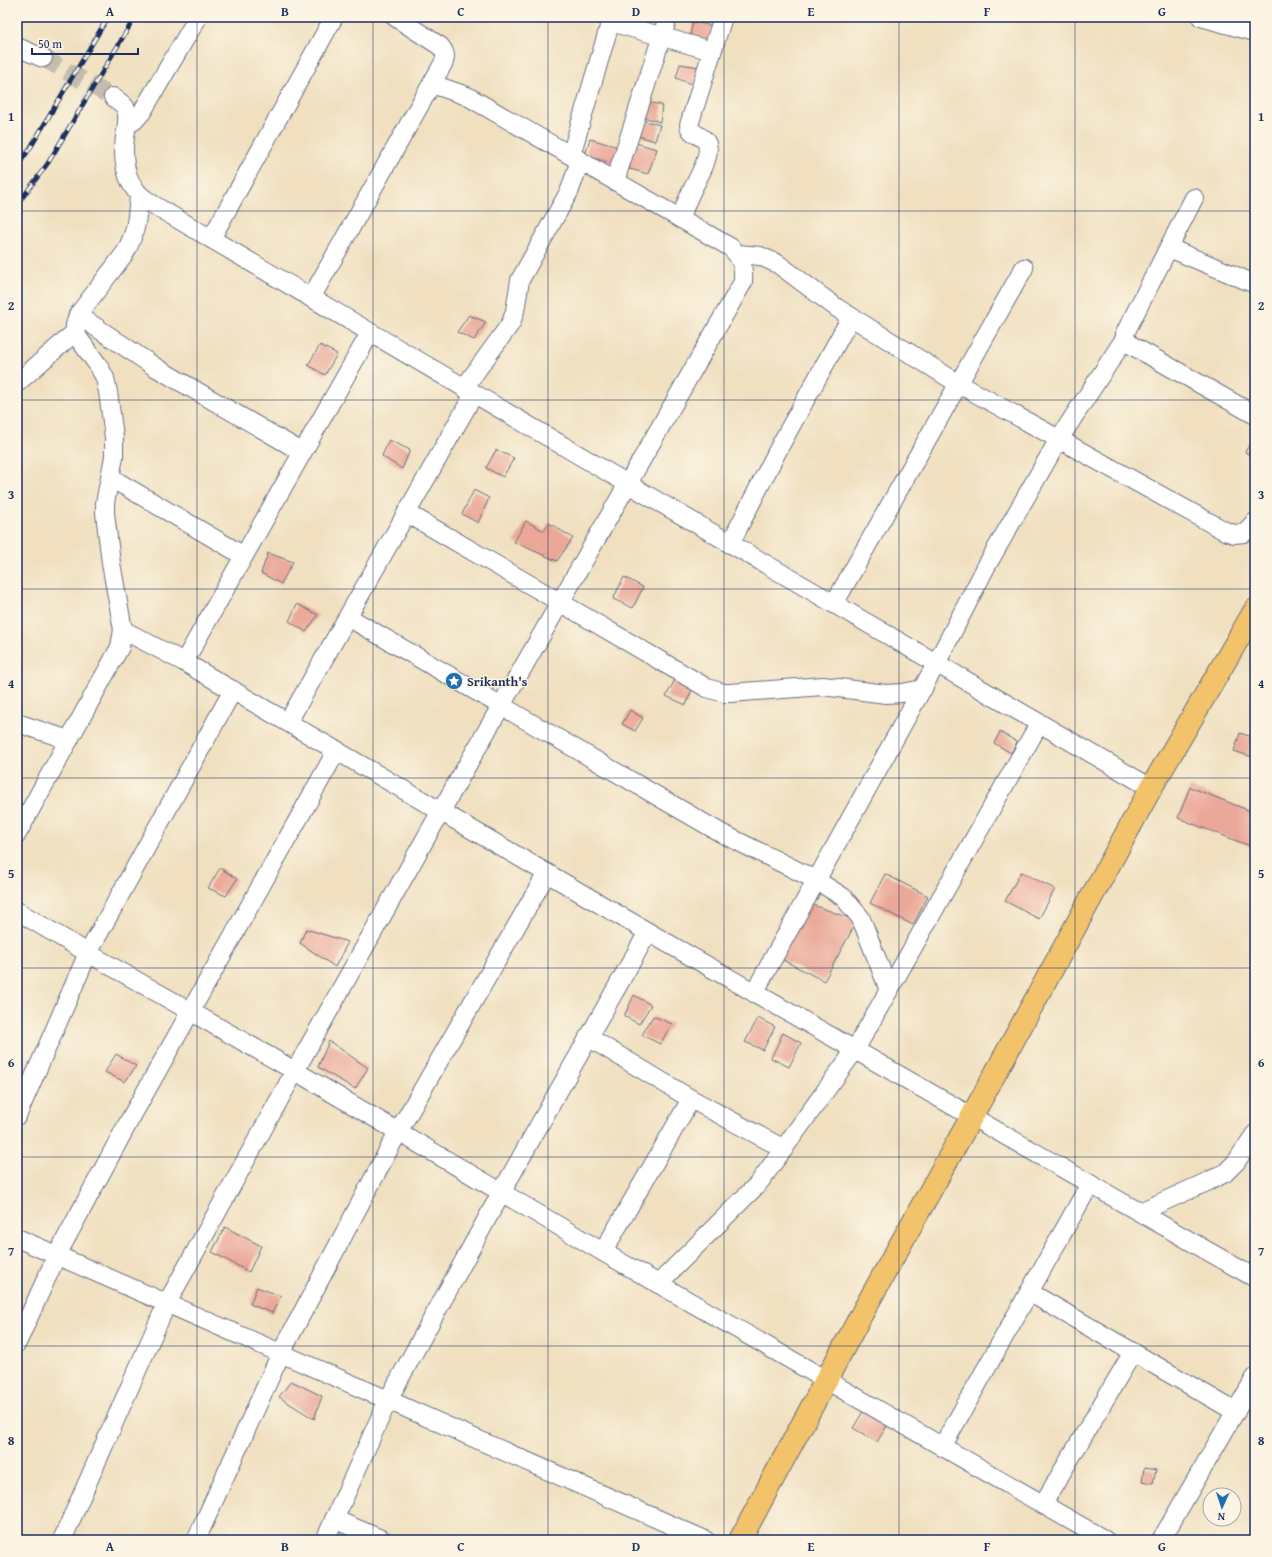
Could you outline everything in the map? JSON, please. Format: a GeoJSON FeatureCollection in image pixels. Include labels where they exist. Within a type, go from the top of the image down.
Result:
{"type":"FeatureCollection","features":[{"type":"Feature","properties":{"kind":"main road"},"geometry":{"type":"LineString","coordinates":[[740,1540],[825,1381],[1151,788],[1255,610]]}},
{"type":"Feature","properties":{"kind":"street"},"geometry":{"type":"LineString","coordinates":[[127,124],[138,117],[142,112],[198,17]]}},
{"type":"Feature","properties":{"kind":"street"},"geometry":{"type":"LineString","coordinates":[[211,239],[334,17]]}},
{"type":"Feature","properties":{"kind":"street"},"geometry":{"type":"LineString","coordinates":[[311,298],[432,84],[446,56],[440,46],[395,17]]}},
{"type":"Feature","properties":{"kind":"street"},"geometry":{"type":"LineString","coordinates":[[615,181],[668,17]]}},
{"type":"Feature","properties":{"kind":"street"},"geometry":{"type":"LineString","coordinates":[[682,219],[688,198],[705,164],[708,154],[707,144],[704,139],[691,131],[689,125],[723,17]]}},
{"type":"Feature","properties":{"kind":"street"},"geometry":{"type":"LineString","coordinates":[[1201,17],[1255,32]]}},
{"type":"Feature","properties":{"kind":"street"},"geometry":{"type":"LineString","coordinates":[[288,722],[407,513],[469,391],[511,323],[515,311],[520,280],[570,190],[576,158],[611,20],[662,37],[712,51]]}},
{"type":"Feature","properties":{"kind":"street"},"geometry":{"type":"LineString","coordinates":[[17,47],[43,58]]}},
{"type":"Feature","properties":{"kind":"street"},"geometry":{"type":"LineString","coordinates":[[62,1540],[167,1303],[441,811],[743,282],[743,269],[738,254],[730,247],[467,96],[432,84]]}},
{"type":"Feature","properties":{"kind":"street"},"geometry":{"type":"LineString","coordinates":[[113,97],[125,107],[127,115],[123,151],[124,163],[131,184],[139,195],[152,204],[730,544],[1151,788]]}},
{"type":"Feature","properties":{"kind":"street"},"geometry":{"type":"LineString","coordinates":[[17,834],[120,647],[123,630],[105,520],[105,503],[114,457],[114,437],[108,392],[105,378],[98,365],[78,339],[75,325],[78,315],[125,253],[135,231],[139,195]]}},
{"type":"Feature","properties":{"kind":"street"},"geometry":{"type":"LineString","coordinates":[[754,993],[923,689],[987,565],[1059,439],[1125,338],[1125,333],[1194,198]]}},
{"type":"Feature","properties":{"kind":"street"},"geometry":{"type":"LineString","coordinates":[[1169,248],[1255,284]]}},
{"type":"Feature","properties":{"kind":"street"},"geometry":{"type":"LineString","coordinates":[[738,254],[760,256],[778,264],[850,317],[959,384],[1225,531],[1234,534],[1244,533],[1255,522]]}},
{"type":"Feature","properties":{"kind":"street"},"geometry":{"type":"LineString","coordinates":[[834,604],[1024,268]]}},
{"type":"Feature","properties":{"kind":"street"},"geometry":{"type":"LineString","coordinates":[[78,315],[155,367],[302,452]]}},
{"type":"Feature","properties":{"kind":"street"},"geometry":{"type":"LineString","coordinates":[[730,544],[850,317]]}},
{"type":"Feature","properties":{"kind":"street"},"geometry":{"type":"LineString","coordinates":[[17,383],[76,332]]}},
{"type":"Feature","properties":{"kind":"street"},"geometry":{"type":"LineString","coordinates":[[184,662],[370,333]]}},
{"type":"Feature","properties":{"kind":"street"},"geometry":{"type":"LineString","coordinates":[[1125,338],[1131,345],[1255,415]]}},
{"type":"Feature","properties":{"kind":"street"},"geometry":{"type":"LineString","coordinates":[[111,478],[244,556]]}},
{"type":"Feature","properties":{"kind":"street"},"geometry":{"type":"LineString","coordinates":[[407,513],[707,688],[724,693],[823,686],[894,694],[923,689]]}},
{"type":"Feature","properties":{"kind":"street"},"geometry":{"type":"LineString","coordinates":[[348,617],[721,833],[816,880],[843,897],[860,917],[889,990]]}},
{"type":"Feature","properties":{"kind":"street"},"geometry":{"type":"LineString","coordinates":[[123,630],[233,690],[754,993],[1255,1278]]}},
{"type":"Feature","properties":{"kind":"street"},"geometry":{"type":"LineString","coordinates":[[17,1116],[88,953],[233,690]]}},
{"type":"Feature","properties":{"kind":"street"},"geometry":{"type":"LineString","coordinates":[[17,723],[69,740]]}},
{"type":"Feature","properties":{"kind":"street"},"geometry":{"type":"LineString","coordinates":[[658,1284],[751,1192],[784,1149],[855,1050],[1039,724]]}},
{"type":"Feature","properties":{"kind":"street"},"geometry":{"type":"LineString","coordinates":[[17,1343],[57,1255],[128,1123],[337,750]]}},
{"type":"Feature","properties":{"kind":"street"},"geometry":{"type":"LineString","coordinates":[[196,1540],[281,1353],[398,1132],[547,873]]}},
{"type":"Feature","properties":{"kind":"street"},"geometry":{"type":"LineString","coordinates":[[17,911],[295,1071],[501,1193],[825,1381],[1105,1540]]}},
{"type":"Feature","properties":{"kind":"street"},"geometry":{"type":"LineString","coordinates":[[325,1540],[388,1400],[501,1193],[648,932]]}},
{"type":"Feature","properties":{"kind":"street"},"geometry":{"type":"LineString","coordinates":[[588,1037],[690,1099],[784,1149]]}},
{"type":"Feature","properties":{"kind":"street"},"geometry":{"type":"LineString","coordinates":[[603,1252],[690,1099]]}},
{"type":"Feature","properties":{"kind":"street"},"geometry":{"type":"LineString","coordinates":[[1140,1212],[1225,1173],[1236,1162],[1255,1134]]}},
{"type":"Feature","properties":{"kind":"street"},"geometry":{"type":"LineString","coordinates":[[942,1447],[1090,1184]]}},
{"type":"Feature","properties":{"kind":"street"},"geometry":{"type":"LineString","coordinates":[[17,1238],[705,1540]]}},
{"type":"Feature","properties":{"kind":"street"},"geometry":{"type":"LineString","coordinates":[[1029,1292],[1236,1412]]}},
{"type":"Feature","properties":{"kind":"street"},"geometry":{"type":"LineString","coordinates":[[1043,1504],[1133,1352]]}},
{"type":"Feature","properties":{"kind":"street"},"geometry":{"type":"LineString","coordinates":[[1161,1540],[1255,1378]]}},
{"type":"Feature","properties":{"kind":"street"},"geometry":{"type":"LineString","coordinates":[[334,1519],[382,1540]]}},
{"type":"Feature","properties":{"kind":"building"},"geometry":{"type":"Polygon","coordinates":[[[693,22],[713,26],[706,44],[689,39],[693,22]]]}},
{"type":"Feature","properties":{"kind":"building"},"geometry":{"type":"Polygon","coordinates":[[[680,64],[699,67],[694,85],[676,78],[680,64]]]}},
{"type":"Feature","properties":{"kind":"building"},"geometry":{"type":"Polygon","coordinates":[[[647,102],[662,105],[660,122],[643,117],[647,102]]]}},
{"type":"Feature","properties":{"kind":"building"},"geometry":{"type":"Polygon","coordinates":[[[642,120],[660,125],[655,141],[635,135],[642,120]]]}},
{"type":"Feature","properties":{"kind":"building"},"geometry":{"type":"Polygon","coordinates":[[[590,139],[618,147],[616,165],[585,155],[590,139]]]}},
{"type":"Feature","properties":{"kind":"building"},"geometry":{"type":"Polygon","coordinates":[[[632,142],[657,149],[648,174],[626,168],[632,142]]]}},
{"type":"Feature","properties":{"kind":"building"},"geometry":{"type":"Polygon","coordinates":[[[469,315],[486,322],[474,340],[457,332],[469,315]]]}},
{"type":"Feature","properties":{"kind":"building"},"geometry":{"type":"Polygon","coordinates":[[[320,345],[337,354],[325,375],[308,365],[320,345]]]}},
{"type":"Feature","properties":{"kind":"building"},"geometry":{"type":"Polygon","coordinates":[[[1255,435],[1255,458],[1245,452],[1255,435]]]}},
{"type":"Feature","properties":{"kind":"building"},"geometry":{"type":"Polygon","coordinates":[[[389,440],[410,450],[402,469],[382,456],[389,440]]]}},
{"type":"Feature","properties":{"kind":"building"},"geometry":{"type":"Polygon","coordinates":[[[496,450],[514,458],[503,477],[486,468],[496,450]]]}},
{"type":"Feature","properties":{"kind":"building"},"geometry":{"type":"Polygon","coordinates":[[[474,490],[489,498],[478,523],[462,514],[474,490]]]}},
{"type":"Feature","properties":{"kind":"building"},"geometry":{"type":"Polygon","coordinates":[[[526,521],[544,531],[549,523],[573,538],[557,561],[514,542],[526,521]]]}},
{"type":"Feature","properties":{"kind":"building"},"geometry":{"type":"Polygon","coordinates":[[[268,553],[293,562],[281,584],[261,573],[268,553]]]}},
{"type":"Feature","properties":{"kind":"building"},"geometry":{"type":"Polygon","coordinates":[[[624,577],[643,587],[633,608],[613,599],[624,577]]]}},
{"type":"Feature","properties":{"kind":"building"},"geometry":{"type":"Polygon","coordinates":[[[297,604],[318,615],[306,632],[289,621],[297,604]]]}},
{"type":"Feature","properties":{"kind":"building"},"geometry":{"type":"Polygon","coordinates":[[[676,678],[692,689],[686,705],[666,696],[676,678]]]}},
{"type":"Feature","properties":{"kind":"building"},"geometry":{"type":"Polygon","coordinates":[[[630,710],[643,718],[635,731],[622,724],[630,710]]]}},
{"type":"Feature","properties":{"kind":"building"},"geometry":{"type":"Polygon","coordinates":[[[1000,732],[1017,742],[1011,753],[994,743],[1000,732]]]}},
{"type":"Feature","properties":{"kind":"building"},"geometry":{"type":"Polygon","coordinates":[[[1240,733],[1255,738],[1255,758],[1234,751],[1240,733]]]}},
{"type":"Feature","properties":{"kind":"building"},"geometry":{"type":"Polygon","coordinates":[[[1190,787],[1255,813],[1255,848],[1178,818],[1190,787]]]}},
{"type":"Feature","properties":{"kind":"building"},"geometry":{"type":"Polygon","coordinates":[[[220,868],[237,879],[226,896],[208,888],[220,868]]]}},
{"type":"Feature","properties":{"kind":"building"},"geometry":{"type":"Polygon","coordinates":[[[1021,872],[1055,889],[1039,919],[1005,901],[1021,872]]]}},
{"type":"Feature","properties":{"kind":"building"},"geometry":{"type":"Polygon","coordinates":[[[885,874],[928,896],[913,925],[870,903],[885,874]]]}},
{"type":"Feature","properties":{"kind":"building"},"geometry":{"type":"Polygon","coordinates":[[[808,903],[857,921],[824,981],[779,958],[808,903]]]}},
{"type":"Feature","properties":{"kind":"building"},"geometry":{"type":"Polygon","coordinates":[[[306,929],[348,942],[335,967],[300,943],[306,929]]]}},
{"type":"Feature","properties":{"kind":"building"},"geometry":{"type":"Polygon","coordinates":[[[634,995],[651,1005],[639,1024],[624,1016],[634,995]]]}},
{"type":"Feature","properties":{"kind":"building"},"geometry":{"type":"Polygon","coordinates":[[[653,1016],[672,1024],[660,1044],[642,1035],[653,1016]]]}},
{"type":"Feature","properties":{"kind":"building"},"geometry":{"type":"Polygon","coordinates":[[[758,1018],[775,1027],[763,1050],[745,1042],[758,1018]]]}},
{"type":"Feature","properties":{"kind":"building"},"geometry":{"type":"Polygon","coordinates":[[[783,1033],[801,1043],[789,1067],[771,1058],[783,1033]]]}},
{"type":"Feature","properties":{"kind":"building"},"geometry":{"type":"Polygon","coordinates":[[[329,1041],[368,1068],[355,1089],[318,1067],[329,1041]]]}},
{"type":"Feature","properties":{"kind":"building"},"geometry":{"type":"Polygon","coordinates":[[[116,1054],[136,1066],[125,1082],[105,1072],[116,1054]]]}},
{"type":"Feature","properties":{"kind":"building"},"geometry":{"type":"Polygon","coordinates":[[[225,1227],[261,1246],[249,1272],[212,1252],[225,1227]]]}},
{"type":"Feature","properties":{"kind":"building"},"geometry":{"type":"Polygon","coordinates":[[[257,1287],[281,1296],[272,1313],[250,1304],[257,1287]]]}},
{"type":"Feature","properties":{"kind":"building"},"geometry":{"type":"Polygon","coordinates":[[[291,1381],[322,1396],[314,1419],[279,1397],[291,1381]]]}},
{"type":"Feature","properties":{"kind":"building"},"geometry":{"type":"Polygon","coordinates":[[[864,1410],[888,1424],[877,1442],[853,1428],[864,1410]]]}},
{"type":"Feature","properties":{"kind":"building"},"geometry":{"type":"Polygon","coordinates":[[[1144,1468],[1156,1470],[1153,1483],[1142,1481],[1144,1468]]]}},
{"type":"Feature","properties":{"kind":"tunnel"},"geometry":{"type":"LineString","coordinates":[[43,58],[113,97]]}},
{"type":"Feature","properties":{"kind":"railway"},"geometry":{"type":"LineString","coordinates":[[17,167],[29,150],[108,17]]}},
{"type":"Feature","properties":{"kind":"railway"},"geometry":{"type":"LineString","coordinates":[[17,205],[48,163],[135,17]]}},
{"type":"Feature","properties":{"kind":"place","name":"Srikanth's"},"geometry":{"type":"Point","coordinates":[454,681]}}]}
